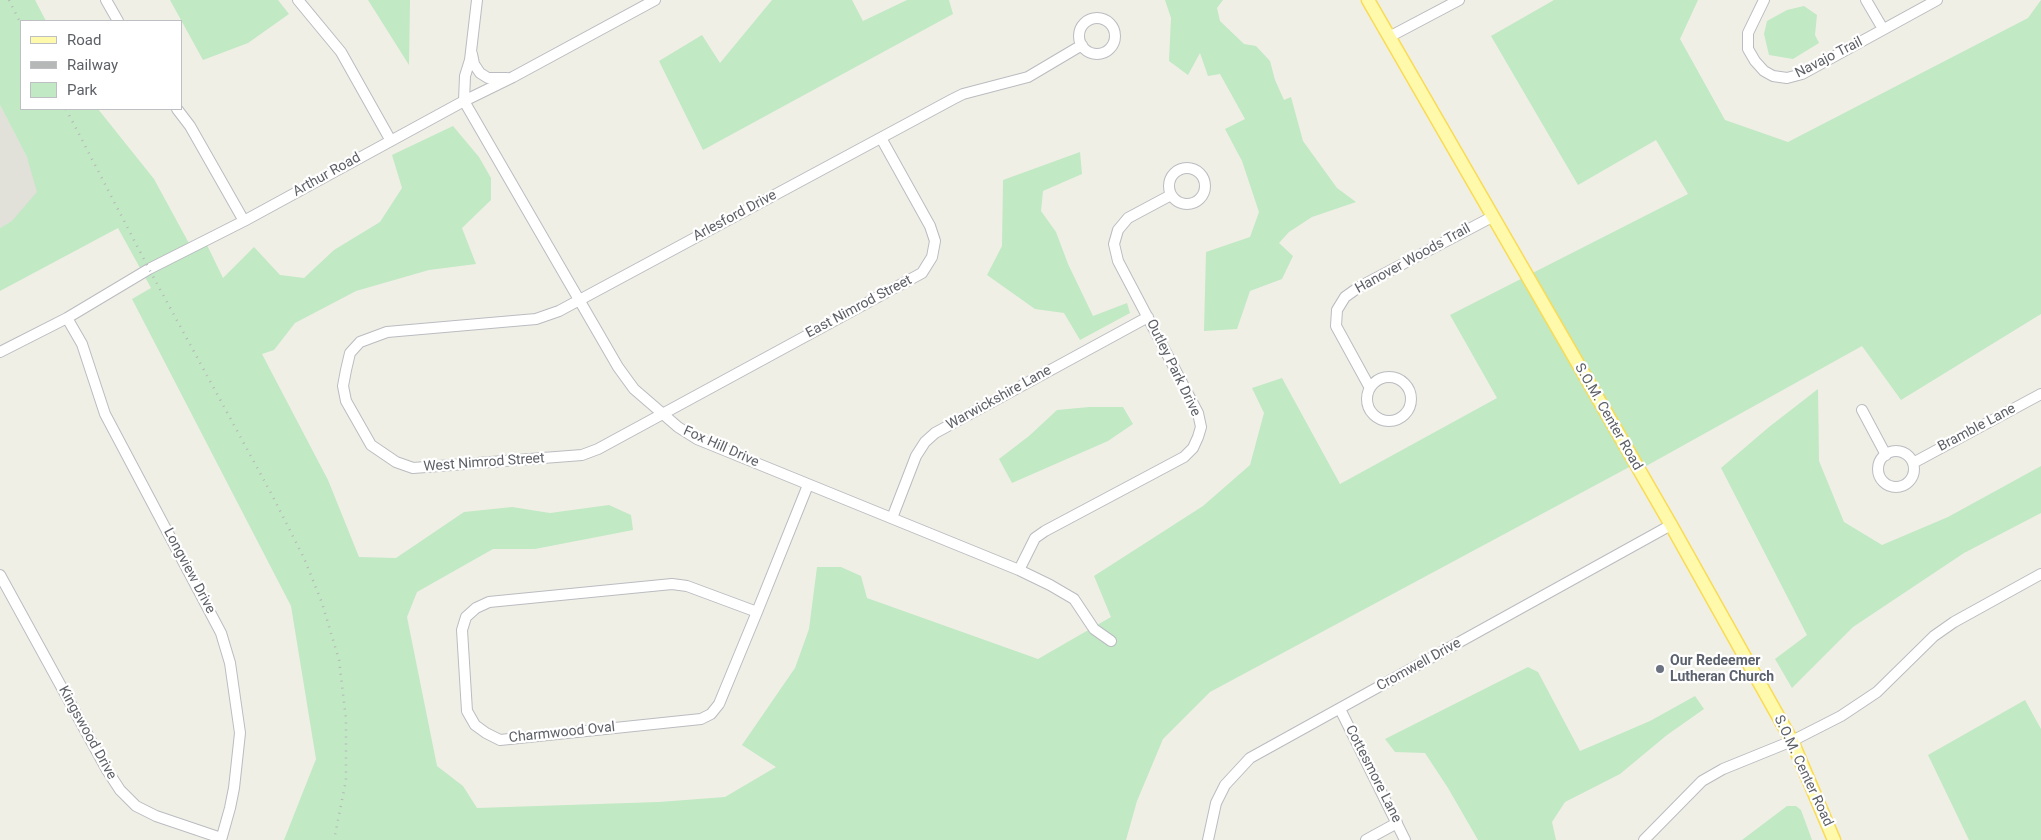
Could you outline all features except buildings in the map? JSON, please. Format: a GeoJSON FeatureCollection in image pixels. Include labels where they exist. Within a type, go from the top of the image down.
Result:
{"type":"FeatureCollection","features":[{"type":"Feature","properties":{"kind":"main road","name":"S.O.M. Center Road"},"geometry":{"type":"LineString","coordinates":[[1368,0],[1671,525],[1792,741],[1834,840]]}},
{"type":"Feature","properties":{"kind":"street"},"geometry":{"type":"LineString","coordinates":[[106,0],[117,20]]}},
{"type":"Feature","properties":{"kind":"street"},"geometry":{"type":"LineString","coordinates":[[298,0],[342,52],[391,141]]}},
{"type":"Feature","properties":{"kind":"street"},"geometry":{"type":"LineString","coordinates":[[464,100],[477,0]]}},
{"type":"Feature","properties":{"kind":"street","name":"Arthur Road"},"geometry":{"type":"LineString","coordinates":[[0,352],[67,318],[149,269],[244,221],[464,100],[513,77],[655,0]]}},
{"type":"Feature","properties":{"kind":"street"},"geometry":{"type":"LineString","coordinates":[[1389,37],[1459,0]]}},
{"type":"Feature","properties":{"kind":"street","name":"Navajo Trail"},"geometry":{"type":"LineString","coordinates":[[1764,0],[1748,33],[1748,49],[1764,71],[1774,76],[1787,78],[1802,74],[1937,0]]}},
{"type":"Feature","properties":{"kind":"street"},"geometry":{"type":"LineString","coordinates":[[1866,0],[1883,29]]}},
{"type":"Feature","properties":{"kind":"street","name":"Arlesford Drive"},"geometry":{"type":"LineString","coordinates":[[373,337],[387,332],[536,319],[559,311],[963,94],[1028,78],[1082,45]]}},
{"type":"Feature","properties":{"kind":"street"},"geometry":{"type":"LineString","coordinates":[[471,50],[474,64],[480,73],[488,78],[513,77]]}},
{"type":"Feature","properties":{"kind":"street","name":"Fox Hill Drive"},"geometry":{"type":"LineString","coordinates":[[464,100],[618,367],[634,389],[678,427],[697,439],[1019,570],[1074,599],[1094,628],[1111,641]]}},
{"type":"Feature","properties":{"kind":"street"},"geometry":{"type":"LineString","coordinates":[[178,110],[190,126],[244,221]]}},
{"type":"Feature","properties":{"kind":"street","name":"East Nimrod Street"},"geometry":{"type":"LineString","coordinates":[[662,413],[922,273],[932,257],[935,241],[930,226],[881,138]]}},
{"type":"Feature","properties":{"kind":"street","name":"Outley Park Drive"},"geometry":{"type":"LineString","coordinates":[[1019,570],[1035,538],[1044,530],[1184,457],[1192,448],[1201,427],[1198,413],[1118,261],[1114,244],[1118,230],[1128,218],[1171,195]]}},
{"type":"Feature","properties":{"kind":"street","name":"Hanover Woods Trail"},"geometry":{"type":"LineString","coordinates":[[1370,388],[1374,383],[1387,377],[1400,380],[1409,391],[1410,398],[1406,411],[1395,420],[1388,420],[1374,415],[1367,402],[1370,388],[1336,326],[1337,310],[1345,296],[1492,217]]}},
{"type":"Feature","properties":{"kind":"street","name":"Warwickshire Lane"},"geometry":{"type":"LineString","coordinates":[[892,518],[916,456],[925,442],[935,433],[1148,317]]}},
{"type":"Feature","properties":{"kind":"street","name":"Longview Drive"},"geometry":{"type":"LineString","coordinates":[[67,318],[82,344],[105,414],[221,633],[230,663],[240,733],[234,788],[221,839]]}},
{"type":"Feature","properties":{"kind":"street","name":"West Nimrod Street"},"geometry":{"type":"LineString","coordinates":[[373,337],[360,342],[350,353],[343,386],[346,401],[372,445],[396,462],[413,468],[582,455],[598,449],[662,413]]}},
{"type":"Feature","properties":{"kind":"street","name":"Bramble Lane"},"geometry":{"type":"LineString","coordinates":[[1913,463],[2041,394]]}},
{"type":"Feature","properties":{"kind":"street"},"geometry":{"type":"LineString","coordinates":[[1862,410],[1886,455]]}},
{"type":"Feature","properties":{"kind":"street"},"geometry":{"type":"LineString","coordinates":[[1896,451],[1901,452],[1906,454],[1913,463],[1913,475],[1910,480],[1900,487],[1883,482],[1878,471],[1881,459],[1886,455],[1896,451]]}},
{"type":"Feature","properties":{"kind":"street","name":"Charmwood Oval"},"geometry":{"type":"LineString","coordinates":[[757,612],[687,586],[672,584],[488,602],[476,608],[466,617],[462,630],[468,710],[475,725],[500,740],[701,719],[711,714],[719,704],[757,612],[808,485]]}},
{"type":"Feature","properties":{"kind":"street","name":"Cromwell Drive"},"geometry":{"type":"LineString","coordinates":[[1208,840],[1216,803],[1225,785],[1250,758],[1671,525]]}},
{"type":"Feature","properties":{"kind":"street","name":"Kingswood Drive"},"geometry":{"type":"LineString","coordinates":[[0,575],[107,770],[120,790],[136,806],[156,816],[221,839]]}},
{"type":"Feature","properties":{"kind":"street"},"geometry":{"type":"LineString","coordinates":[[1644,840],[1702,781],[1723,769],[1792,741],[1841,716],[1877,692],[1934,636],[1954,622],[2039,579]]}},
{"type":"Feature","properties":{"kind":"street","name":"Cottesmore Lane"},"geometry":{"type":"LineString","coordinates":[[1340,709],[1405,840]]}},
{"type":"Feature","properties":{"kind":"street"},"geometry":{"type":"LineString","coordinates":[[1366,840],[1397,823]]}},
{"type":"Feature","properties":{"kind":"shaded area"},"geometry":{"type":"Polygon","coordinates":[[[0,105],[50,201],[0,228],[0,105]]]}},
{"type":"Feature","properties":{"kind":"green space"},"geometry":{"type":"Polygon","coordinates":[[[0,0],[35,0],[45,20],[20,20],[20,110],[99,110],[154,179],[191,247],[205,241],[223,278],[254,247],[280,275],[304,278],[334,250],[380,222],[402,188],[392,155],[453,126],[479,157],[491,178],[491,200],[462,228],[476,264],[429,270],[356,291],[295,323],[274,350],[262,354],[328,480],[359,557],[396,558],[464,512],[512,507],[550,513],[609,505],[631,515],[633,530],[535,549],[493,549],[417,592],[407,617],[437,766],[463,786],[477,808],[659,802],[725,797],[776,767],[742,745],[795,668],[809,629],[817,567],[841,567],[861,576],[867,598],[1038,659],[1111,617],[1094,576],[1203,506],[1250,465],[1264,413],[1252,388],[1282,378],[1340,484],[1497,398],[1450,315],[1688,194],[1656,140],[1578,185],[1491,36],[1554,0],[1698,0],[1680,39],[1725,120],[1788,142],[2028,18],[2041,0],[2041,314],[1901,400],[1862,346],[1639,470],[1635,464],[1210,692],[1163,739],[1137,801],[1126,840],[284,840],[316,759],[291,606],[132,299],[151,288],[118,228],[0,291],[0,228],[12,221],[37,192],[27,157],[0,105],[0,0]]]}},
{"type":"Feature","properties":{"kind":"green space"},"geometry":{"type":"Polygon","coordinates":[[[170,0],[278,0],[289,14],[248,43],[203,60],[170,0]]]}},
{"type":"Feature","properties":{"kind":"green space"},"geometry":{"type":"Polygon","coordinates":[[[368,0],[410,0],[409,65],[368,0]]]}},
{"type":"Feature","properties":{"kind":"green space"},"geometry":{"type":"Polygon","coordinates":[[[772,0],[852,0],[863,21],[907,0],[949,0],[953,14],[703,150],[659,61],[702,35],[720,63],[772,0]]]}},
{"type":"Feature","properties":{"kind":"green space"},"geometry":{"type":"Polygon","coordinates":[[[1165,0],[1223,0],[1217,8],[1220,21],[1244,44],[1256,46],[1270,61],[1275,80],[1284,100],[1291,97],[1303,141],[1337,188],[1356,202],[1312,217],[1289,232],[1279,243],[1293,256],[1282,279],[1250,291],[1237,329],[1204,331],[1206,252],[1250,237],[1259,212],[1242,161],[1225,129],[1245,119],[1220,74],[1208,76],[1200,53],[1188,75],[1169,61],[1171,18],[1165,0]]]}},
{"type":"Feature","properties":{"kind":"green space"},"geometry":{"type":"Polygon","coordinates":[[[1804,6],[1817,15],[1815,35],[1819,43],[1793,59],[1769,55],[1764,34],[1767,21],[1787,10],[1804,6]]]}},
{"type":"Feature","properties":{"kind":"green space"},"geometry":{"type":"Polygon","coordinates":[[[1080,152],[1082,174],[1043,191],[1041,211],[1056,232],[1068,264],[1093,316],[1127,303],[1130,313],[1080,340],[1064,313],[1035,309],[987,275],[1002,246],[1003,180],[1080,152]]]}},
{"type":"Feature","properties":{"kind":"green space"},"geometry":{"type":"Polygon","coordinates":[[[1818,389],[1819,461],[1844,522],[1882,545],[1948,517],[2041,466],[2041,513],[1964,553],[1853,627],[1792,688],[1775,659],[1807,635],[1721,468],[1818,389]]]}},
{"type":"Feature","properties":{"kind":"green space"},"geometry":{"type":"Polygon","coordinates":[[[1089,407],[1123,407],[1133,424],[1108,441],[1012,483],[999,459],[1029,436],[1057,410],[1089,407]]]}},
{"type":"Feature","properties":{"kind":"green space"},"geometry":{"type":"Polygon","coordinates":[[[1528,667],[1538,672],[1580,751],[1650,721],[1695,696],[1704,709],[1667,735],[1620,774],[1565,802],[1552,822],[1556,840],[1478,840],[1425,753],[1395,752],[1385,739],[1528,667]]]}},
{"type":"Feature","properties":{"kind":"green space"},"geometry":{"type":"Polygon","coordinates":[[[2025,700],[2041,729],[2041,840],[1969,840],[1928,755],[2025,700]]]}},
{"type":"Feature","properties":{"kind":"green space"},"geometry":{"type":"Polygon","coordinates":[[[1787,806],[1796,806],[1801,810],[1812,840],[1742,840],[1787,806]]]}},
{"type":"Feature","properties":{"kind":"railway"},"geometry":{"type":"LineString","coordinates":[[9,0],[20,22]]}},
{"type":"Feature","properties":{"kind":"railway"},"geometry":{"type":"LineString","coordinates":[[67,110],[149,269],[272,495],[304,558],[322,603],[339,660],[346,719],[346,780],[334,840]]}},
{"type":"Feature","properties":{"kind":"place","name":"Our Redeemer Lutheran Church"},"geometry":{"type":"Point","coordinates":[1660,669]}}]}
